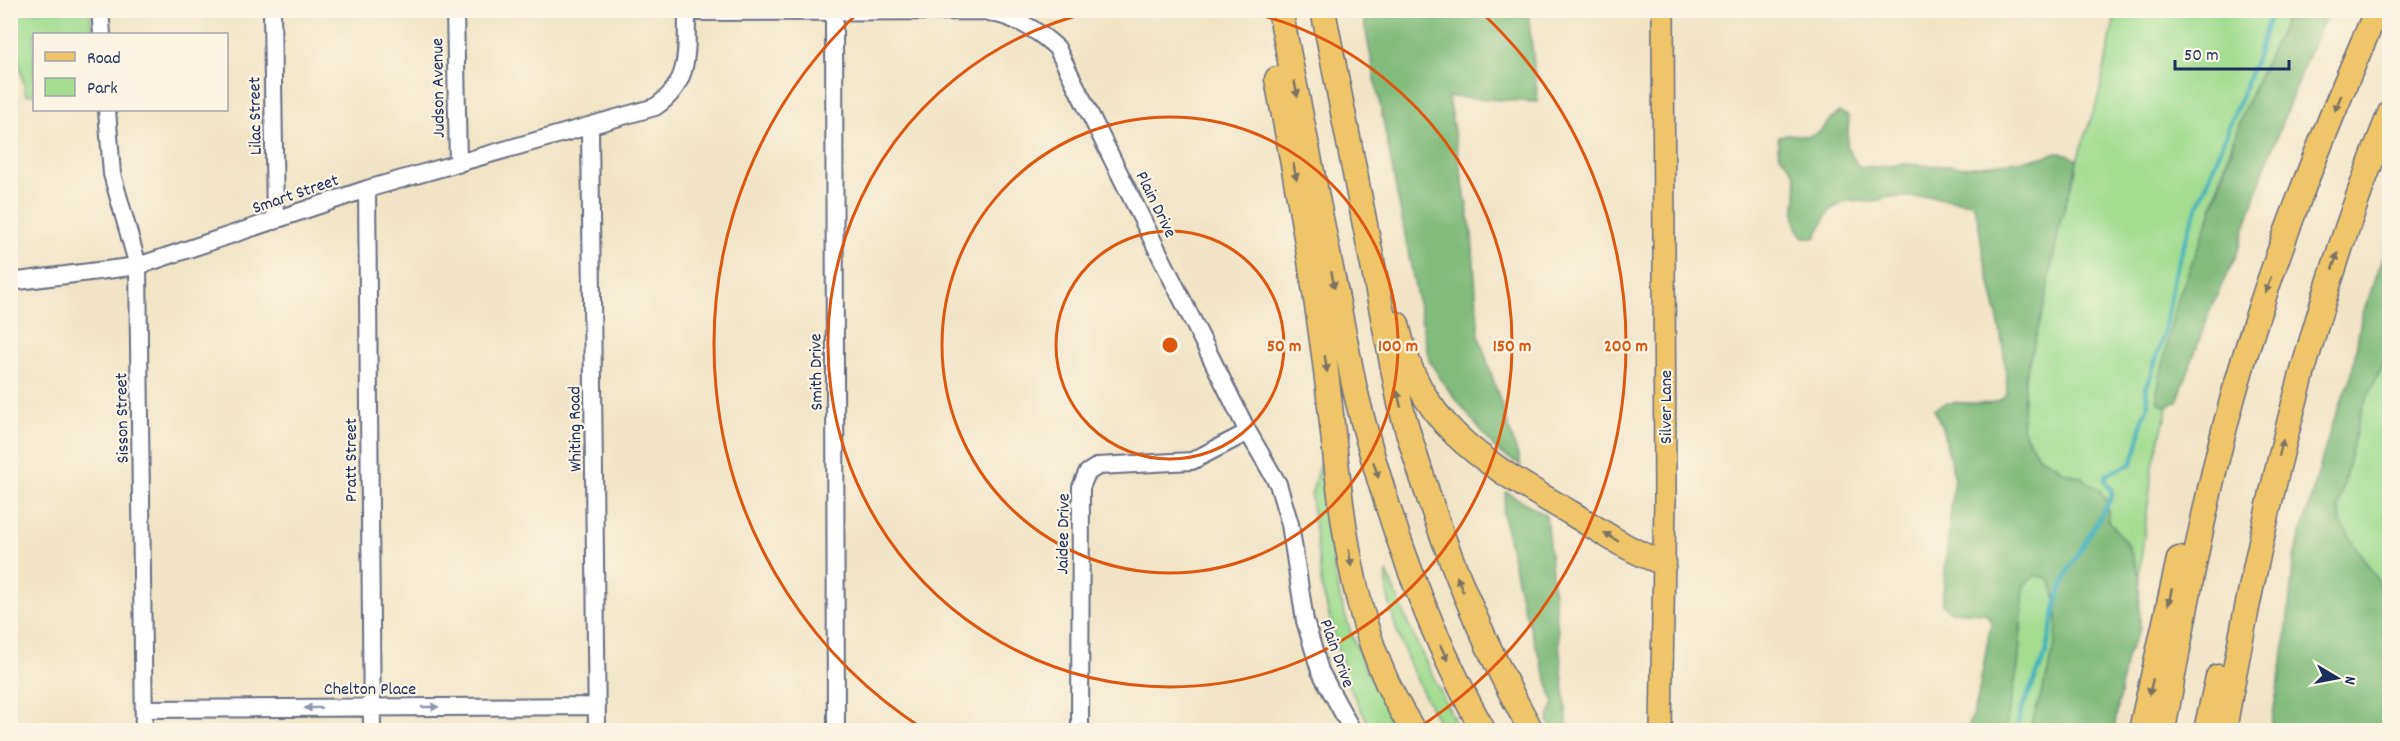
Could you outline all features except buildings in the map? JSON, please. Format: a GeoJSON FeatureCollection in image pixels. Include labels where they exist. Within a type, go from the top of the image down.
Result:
{"type":"FeatureCollection","features":[{"type":"Feature","properties":{"kind":"highway"},"geometry":{"type":"LineString","coordinates":[[1271,10],[1274,61],[1319,319],[1358,605],[1384,679],[1413,730]]}},
{"type":"Feature","properties":{"kind":"highway"},"geometry":{"type":"LineString","coordinates":[[1280,10],[1355,390],[1369,444],[1393,525],[1417,589],[1452,670],[1483,730]]}},
{"type":"Feature","properties":{"kind":"highway"},"geometry":{"type":"LineString","coordinates":[[1323,10],[1400,404],[1430,505],[1467,602],[1531,730]]}},
{"type":"Feature","properties":{"kind":"highway"},"geometry":{"type":"LineString","coordinates":[[1334,10],[1340,99]]}},
{"type":"Feature","properties":{"kind":"highway"},"geometry":{"type":"LineString","coordinates":[[2163,730],[2170,645],[2186,533],[2227,421],[2251,337],[2284,239],[2321,143],[2377,10]]}},
{"type":"Feature","properties":{"kind":"highway"},"geometry":{"type":"LineString","coordinates":[[2224,730],[2268,505],[2292,405],[2324,294],[2390,113]]}},
{"type":"Feature","properties":{"kind":"highway"},"geometry":{"type":"LineString","coordinates":[[1355,177],[1383,257],[1404,347],[1419,385],[1444,424],[1475,454],[1495,468],[1633,550],[1664,563]]}},
{"type":"Feature","properties":{"kind":"highway"},"geometry":{"type":"LineString","coordinates":[[2206,730],[2237,605],[2268,505]]}},
{"type":"Feature","properties":{"kind":"highway"},"geometry":{"type":"LineString","coordinates":[[2141,730],[2170,645]]}},
{"type":"Feature","properties":{"kind":"main road","name":"Silver Lane"},"geometry":{"type":"LineString","coordinates":[[1661,730],[1664,563],[1663,10]]}},
{"type":"Feature","properties":{"kind":"street"},"geometry":{"type":"LineString","coordinates":[[100,10],[102,33]]}},
{"type":"Feature","properties":{"kind":"street","name":"Lilac Street"},"geometry":{"type":"LineString","coordinates":[[272,10],[275,221]]}},
{"type":"Feature","properties":{"kind":"street","name":"Judson Avenue"},"geometry":{"type":"LineString","coordinates":[[455,10],[458,164]]}},
{"type":"Feature","properties":{"kind":"street","name":"Smart Street"},"geometry":{"type":"LineString","coordinates":[[10,282],[138,266],[367,189],[590,128],[655,107],[671,96],[681,79],[686,54],[687,11]]}},
{"type":"Feature","properties":{"kind":"street","name":"Plain Drive"},"geometry":{"type":"LineString","coordinates":[[687,11],[834,13],[984,11],[1012,17],[1036,29],[1057,48],[1248,432],[1278,484],[1290,524],[1305,621],[1314,651],[1325,681],[1352,730]]}},
{"type":"Feature","properties":{"kind":"street","name":"Smith Drive"},"geometry":{"type":"LineString","coordinates":[[834,13],[836,730]]}},
{"type":"Feature","properties":{"kind":"street","name":"Sisson Street"},"geometry":{"type":"LineString","coordinates":[[107,111],[112,174],[138,266],[144,730]]}},
{"type":"Feature","properties":{"kind":"street","name":"Whiting Road"},"geometry":{"type":"LineString","coordinates":[[590,128],[597,730]]}},
{"type":"Feature","properties":{"kind":"street","name":"Pratt Street"},"geometry":{"type":"LineString","coordinates":[[367,189],[372,730]]}},
{"type":"Feature","properties":{"kind":"street","name":"Jaidee Drive"},"geometry":{"type":"LineString","coordinates":[[1080,730],[1081,488],[1087,473],[1098,466],[1191,461],[1248,432]]}},
{"type":"Feature","properties":{"kind":"street","name":"Chelton Place"},"geometry":{"type":"LineString","coordinates":[[144,709],[597,706]]}},
{"type":"Feature","properties":{"kind":"green space"},"geometry":{"type":"Polygon","coordinates":[[[10,11],[90,11],[92,33],[33,33],[33,94],[26,95],[10,11]]]}},
{"type":"Feature","properties":{"kind":"green space"},"geometry":{"type":"Polygon","coordinates":[[[1362,11],[1528,11],[1538,102],[1448,97],[1472,235],[1479,336],[1521,465],[1497,451],[1444,384],[1429,360],[1362,11]]]}},
{"type":"Feature","properties":{"kind":"green space"},"geometry":{"type":"Polygon","coordinates":[[[2116,11],[2290,11],[2245,107],[2222,173],[2158,402],[2168,407],[2153,465],[2139,575],[2128,545],[2109,521],[2106,499],[2083,478],[2064,472],[2038,456],[2022,429],[2025,376],[2044,307],[2060,222],[2077,160],[2099,95],[2116,11]]]}},
{"type":"Feature","properties":{"kind":"green space"},"geometry":{"type":"Polygon","coordinates":[[[2290,11],[2329,11],[2308,55],[2265,167],[2236,256],[2212,305],[2177,401],[2168,407],[2158,402],[2157,392],[2175,306],[2212,211],[2245,107],[2290,11]]]}},
{"type":"Feature","properties":{"kind":"green space"},"geometry":{"type":"Polygon","coordinates":[[[1839,112],[1849,116],[1847,147],[1858,166],[1906,164],[1967,167],[2039,158],[2058,153],[2068,154],[2077,160],[2060,222],[2044,307],[2025,376],[2022,429],[2038,456],[2064,472],[2083,478],[2100,491],[2106,499],[2109,521],[2128,545],[2139,575],[2140,629],[2126,657],[2114,730],[2029,730],[2053,655],[2057,616],[2050,579],[2036,575],[2024,585],[2018,667],[2005,730],[1967,730],[1977,702],[1991,622],[1986,613],[1949,611],[1942,604],[1954,476],[1942,427],[1934,409],[1943,404],[1992,403],[2000,400],[2007,393],[2002,341],[1978,222],[1972,203],[1931,197],[1890,197],[1870,202],[1848,200],[1830,210],[1815,238],[1804,237],[1796,223],[1795,216],[1796,178],[1791,167],[1781,156],[1779,136],[1788,134],[1808,136],[1818,133],[1839,112]]]}},
{"type":"Feature","properties":{"kind":"green space"},"geometry":{"type":"Polygon","coordinates":[[[2389,240],[2389,350],[2360,414],[2338,509],[2342,525],[2377,579],[2389,619],[2389,667],[2386,675],[2389,685],[2389,730],[2270,730],[2285,646],[2294,558],[2332,424],[2351,379],[2361,319],[2389,240]]]}},
{"type":"Feature","properties":{"kind":"green space"},"geometry":{"type":"Polygon","coordinates":[[[2389,339],[2389,730],[2301,730],[2340,521],[2339,502],[2347,455],[2389,339]]]}},
{"type":"Feature","properties":{"kind":"green space"},"geometry":{"type":"Polygon","coordinates":[[[1320,462],[1333,565],[1345,616],[1365,667],[1400,730],[1372,730],[1346,681],[1322,588],[1311,496],[1320,462]]]}},
{"type":"Feature","properties":{"kind":"green space"},"geometry":{"type":"Polygon","coordinates":[[[1506,492],[1546,515],[1568,730],[1553,730],[1548,722],[1554,702],[1522,603],[1503,514],[1506,492]]]}},
{"type":"Feature","properties":{"kind":"green space"},"geometry":{"type":"Polygon","coordinates":[[[1387,572],[1413,635],[1459,730],[1443,730],[1424,695],[1397,631],[1387,590],[1387,572]]]}},
{"type":"Feature","properties":{"kind":"green space"},"geometry":{"type":"Polygon","coordinates":[[[2036,575],[2050,579],[2055,597],[2057,616],[2053,655],[2029,730],[2005,730],[2018,667],[2024,585],[2036,575]]]}},
{"type":"Feature","properties":{"kind":"waterway"},"geometry":{"type":"LineString","coordinates":[[2017,730],[2020,713],[2046,654],[2058,597],[2068,571],[2110,500],[2112,492],[2105,480],[2107,474],[2131,464],[2137,450],[2143,417],[2148,406],[2146,389],[2164,335],[2175,271],[2192,221],[2258,54],[2272,10]]}}]}
